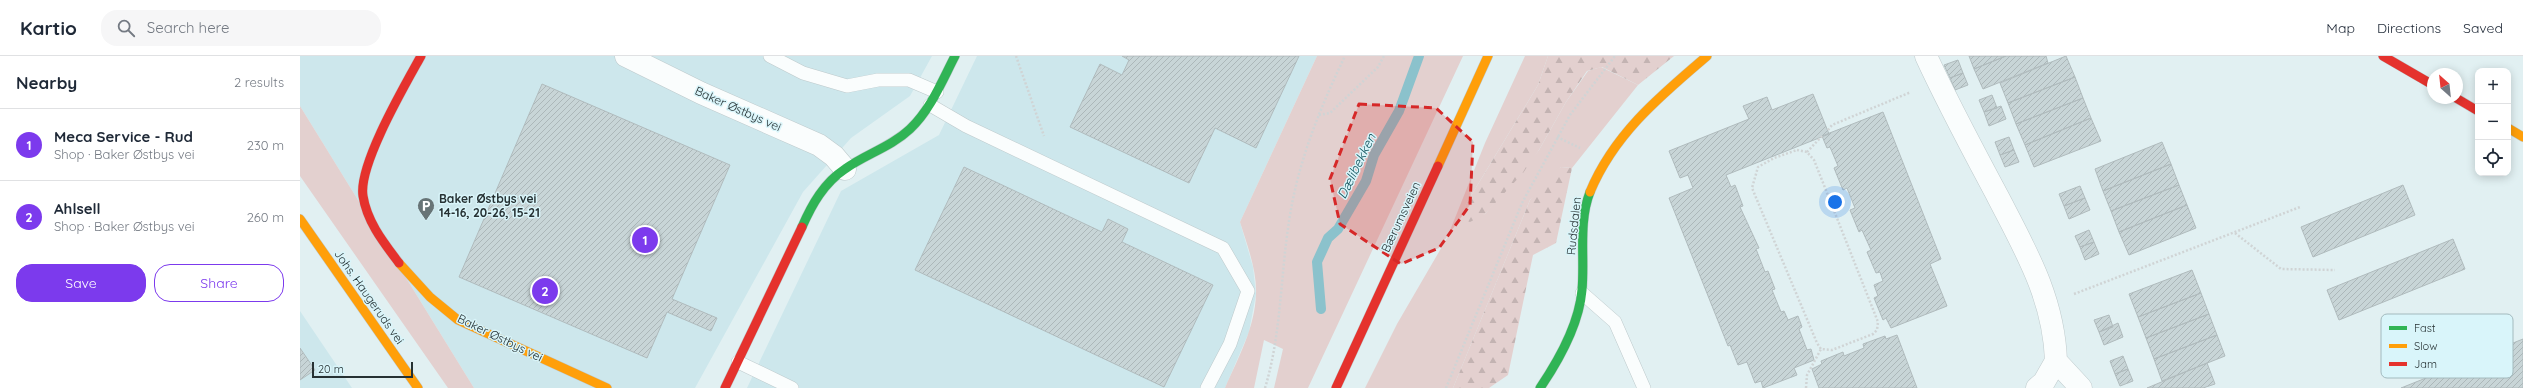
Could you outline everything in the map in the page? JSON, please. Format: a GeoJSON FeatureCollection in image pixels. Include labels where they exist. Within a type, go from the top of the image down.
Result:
{"type":"FeatureCollection","features":[{"type":"Feature","properties":{"kind":"street","name":"Baker Østbys vei"},"geometry":{"type":"LineString","coordinates":[[421,56],[393,108],[364,179],[362,194],[370,221],[390,251],[429,296],[458,320],[607,388]]}},
{"type":"Feature","properties":{"kind":"street","name":"Baker Østbys vei"},"geometry":{"type":"LineString","coordinates":[[626,56],[701,94],[819,145],[834,156],[845,169]]}},
{"type":"Feature","properties":{"kind":"street"},"geometry":{"type":"LineString","coordinates":[[725,388],[808,214],[820,192],[845,169],[883,148],[910,129],[930,106],[955,56]]}},
{"type":"Feature","properties":{"kind":"street","name":"Bærumsveien"},"geometry":{"type":"LineString","coordinates":[[1336,388],[1488,56]]}},
{"type":"Feature","properties":{"kind":"street","name":"Rudsdalen"},"geometry":{"type":"LineString","coordinates":[[1540,388],[1554,369],[1582,294],[1583,238],[1588,196],[1604,159],[1627,128],[1656,99],[1707,56]]}},
{"type":"Feature","properties":{"kind":"street"},"geometry":{"type":"LineString","coordinates":[[1926,56],[2028,255],[2047,304],[2055,334],[2056,361],[2044,382],[2037,388]]}},
{"type":"Feature","properties":{"kind":"street"},"geometry":{"type":"LineString","coordinates":[[2383,56],[2427,82]]}},
{"type":"Feature","properties":{"kind":"street"},"geometry":{"type":"LineString","coordinates":[[2463,102],[2475,109]]}},
{"type":"Feature","properties":{"kind":"street"},"geometry":{"type":"LineString","coordinates":[[2511,130],[2523,137]]}},
{"type":"Feature","properties":{"kind":"street","name":"Johs. Haugeruds vei"},"geometry":{"type":"LineString","coordinates":[[300,219],[418,388]]}},
{"type":"Feature","properties":{"kind":"street"},"geometry":{"type":"LineString","coordinates":[[2056,361],[2081,388]]}},
{"type":"Feature","properties":{"kind":"lane"},"geometry":{"type":"LineString","coordinates":[[770,56],[803,72],[847,86],[878,80],[908,80],[937,92]]}},
{"type":"Feature","properties":{"kind":"lane"},"geometry":{"type":"LineString","coordinates":[[930,106],[966,126],[1223,248],[1248,291],[1230,344],[1207,388]]}},
{"type":"Feature","properties":{"kind":"lane"},"geometry":{"type":"LineString","coordinates":[[1582,294],[1615,322],[1644,388]]}},
{"type":"Feature","properties":{"kind":"lane"},"geometry":{"type":"LineString","coordinates":[[738,362],[792,388]]}},
{"type":"Feature","properties":{"kind":"path"},"geometry":{"type":"LineString","coordinates":[[1016,56],[1055,168]]}},
{"type":"Feature","properties":{"kind":"path"},"geometry":{"type":"LineString","coordinates":[[1265,388],[1273,353],[1291,206],[1309,137],[1345,56]]}},
{"type":"Feature","properties":{"kind":"path"},"geometry":{"type":"LineString","coordinates":[[1318,116],[1330,113],[1378,67],[1384,56]]}},
{"type":"Feature","properties":{"kind":"path"},"geometry":{"type":"LineString","coordinates":[[1446,388],[1522,202],[1570,115],[1615,56]]}},
{"type":"Feature","properties":{"kind":"path"},"geometry":{"type":"LineString","coordinates":[[1828,130],[1832,125],[1937,80]]}},
{"type":"Feature","properties":{"kind":"path"},"geometry":{"type":"LineString","coordinates":[[1807,152],[1822,136]]}},
{"type":"Feature","properties":{"kind":"path"},"geometry":{"type":"LineString","coordinates":[[1797,150],[1807,152],[1814,160],[1878,322],[1877,330],[1873,334],[1832,350],[1821,349],[1752,188],[1758,167],[1774,158],[1797,150]]}},
{"type":"Feature","properties":{"kind":"path"},"geometry":{"type":"LineString","coordinates":[[2047,304],[2300,207]]}},
{"type":"Feature","properties":{"kind":"path"},"geometry":{"type":"LineString","coordinates":[[2235,233],[2281,269],[2335,270]]}},
{"type":"Feature","properties":{"kind":"path"},"geometry":{"type":"LineString","coordinates":[[1806,388],[1807,375],[1821,349]]}},
{"type":"Feature","properties":{"kind":"highlighted area"},"geometry":{"type":"Polygon","coordinates":[[[1359,104],[1436,108],[1473,142],[1470,205],[1439,248],[1401,264],[1340,224],[1330,179],[1359,104]]]}},
{"type":"Feature","properties":{"kind":"shaded area"},"geometry":{"type":"Polygon","coordinates":[[[300,56],[932,56],[910,96],[851,138],[803,192],[695,388],[474,388],[300,106],[300,56]]]}},
{"type":"Feature","properties":{"kind":"shaded area"},"geometry":{"type":"Polygon","coordinates":[[[977,56],[1317,56],[1240,222],[1253,267],[1256,294],[1249,332],[1225,388],[747,388],[841,191],[939,135],[977,56]]]}},
{"type":"Feature","properties":{"kind":"shaded area"},"geometry":{"type":"Polygon","coordinates":[[[300,311],[352,388],[300,388],[300,311]]]}},
{"type":"Feature","properties":{"kind":"green space"},"geometry":{"type":"Polygon","coordinates":[[[1317,56],[1463,56],[1308,388],[1274,388],[1283,349],[1264,340],[1254,388],[1225,388],[1245,342],[1253,319],[1255,307],[1255,276],[1240,222],[1317,56]]]}},
{"type":"Feature","properties":{"kind":"green space"},"geometry":{"type":"Polygon","coordinates":[[[1525,56],[1548,56],[1538,85],[1466,204],[1462,219],[1485,214],[1539,150],[1566,102],[1588,71],[1601,67],[1638,85],[1572,168],[1561,167],[1530,200],[1453,388],[1365,388],[1397,324],[1447,238],[1485,143],[1525,56]]]}},
{"type":"Feature","properties":{"kind":"green space"},"geometry":{"type":"Polygon","coordinates":[[[1548,56],[1674,56],[1638,85],[1602,67],[1587,71],[1566,102],[1539,150],[1523,173],[1485,214],[1470,222],[1461,219],[1466,204],[1538,85],[1548,56]]]}},
{"type":"Feature","properties":{"kind":"green space"},"geometry":{"type":"Polygon","coordinates":[[[300,106],[474,388],[448,388],[300,176],[300,106]]]}},
{"type":"Feature","properties":{"kind":"green space"},"geometry":{"type":"Polygon","coordinates":[[[1561,167],[1572,168],[1556,243],[1533,255],[1508,375],[1489,388],[1453,388],[1530,200],[1548,176],[1561,167]]]}},
{"type":"Feature","properties":{"kind":"building"},"geometry":{"type":"Polygon","coordinates":[[[1122,56],[1299,56],[1256,148],[1215,128],[1189,183],[1070,127],[1100,64],[1122,75],[1129,60],[1122,56]]]}},
{"type":"Feature","properties":{"kind":"building"},"geometry":{"type":"Polygon","coordinates":[[[1969,56],[2006,56],[1974,69],[1969,56]]]}},
{"type":"Feature","properties":{"kind":"building"},"geometry":{"type":"Polygon","coordinates":[[[2006,56],[2046,56],[2048,63],[1983,89],[1974,69],[2006,56]]]}},
{"type":"Feature","properties":{"kind":"building"},"geometry":{"type":"Polygon","coordinates":[[[2066,56],[2075,77],[2008,103],[2000,83],[2066,56]]]}},
{"type":"Feature","properties":{"kind":"building"},"geometry":{"type":"Polygon","coordinates":[[[1958,60],[1963,73],[1950,78],[1944,65],[1958,60]]]}},
{"type":"Feature","properties":{"kind":"building"},"geometry":{"type":"Polygon","coordinates":[[[1963,73],[1968,85],[1955,90],[1950,78],[1963,73]]]}},
{"type":"Feature","properties":{"kind":"building"},"geometry":{"type":"Polygon","coordinates":[[[2075,77],[2083,98],[2016,124],[2008,103],[2075,77]]]}},
{"type":"Feature","properties":{"kind":"building"},"geometry":{"type":"Polygon","coordinates":[[[542,84],[730,165],[672,299],[717,318],[711,331],[667,312],[647,358],[459,277],[542,84]]]}},
{"type":"Feature","properties":{"kind":"building"},"geometry":{"type":"Polygon","coordinates":[[[1813,94],[1829,134],[1726,175],[1731,187],[1735,185],[1743,206],[1740,207],[1759,248],[1756,249],[1765,272],[1768,271],[1775,289],[1772,290],[1781,312],[1784,311],[1788,320],[1798,316],[1802,327],[1799,329],[1807,350],[1811,349],[1814,360],[1794,368],[1797,375],[1763,388],[1761,381],[1755,383],[1747,362],[1738,365],[1730,345],[1728,346],[1669,198],[1693,188],[1688,175],[1680,178],[1669,151],[1749,119],[1743,106],[1767,97],[1772,110],[1813,94]]]}},
{"type":"Feature","properties":{"kind":"building"},"geometry":{"type":"Polygon","coordinates":[[[1992,95],[1997,108],[1984,112],[1979,100],[1992,95]]]}},
{"type":"Feature","properties":{"kind":"building"},"geometry":{"type":"Polygon","coordinates":[[[2083,98],[2091,118],[2025,145],[2016,124],[2083,98]]]}},
{"type":"Feature","properties":{"kind":"building"},"geometry":{"type":"Polygon","coordinates":[[[2001,106],[2006,119],[1989,126],[1984,112],[2001,106]]]}},
{"type":"Feature","properties":{"kind":"building"},"geometry":{"type":"Polygon","coordinates":[[[1883,112],[1941,259],[1930,264],[1947,306],[1891,328],[1886,318],[1883,320],[1874,298],[1878,296],[1874,285],[1883,281],[1880,272],[1876,273],[1867,252],[1871,250],[1862,230],[1859,232],[1850,210],[1855,208],[1847,188],[1843,190],[1834,168],[1838,166],[1830,147],[1827,148],[1822,136],[1883,112]]]}},
{"type":"Feature","properties":{"kind":"building"},"geometry":{"type":"Polygon","coordinates":[[[2091,118],[2101,141],[2034,167],[2025,145],[2091,118]]]}},
{"type":"Feature","properties":{"kind":"building"},"geometry":{"type":"Polygon","coordinates":[[[2009,137],[2014,150],[2000,155],[1995,142],[2009,137]]]}},
{"type":"Feature","properties":{"kind":"building"},"geometry":{"type":"Polygon","coordinates":[[[2162,142],[2171,164],[2103,191],[2095,169],[2162,142]]]}},
{"type":"Feature","properties":{"kind":"building"},"geometry":{"type":"Polygon","coordinates":[[[2014,150],[2019,162],[2005,167],[2000,155],[2014,150]]]}},
{"type":"Feature","properties":{"kind":"building"},"geometry":{"type":"Polygon","coordinates":[[[2171,164],[2179,185],[2111,211],[2103,191],[2171,164]]]}},
{"type":"Feature","properties":{"kind":"building"},"geometry":{"type":"Polygon","coordinates":[[[964,167],[1102,232],[1108,219],[1128,229],[1122,242],[1213,285],[1164,387],[915,270],[964,167]]]}},
{"type":"Feature","properties":{"kind":"building"},"geometry":{"type":"Polygon","coordinates":[[[2179,185],[2187,205],[2119,232],[2111,211],[2179,185]]]}},
{"type":"Feature","properties":{"kind":"building"},"geometry":{"type":"Polygon","coordinates":[[[2403,185],[2415,215],[2313,257],[2301,227],[2403,185]]]}},
{"type":"Feature","properties":{"kind":"building"},"geometry":{"type":"Polygon","coordinates":[[[2080,186],[2085,198],[2064,206],[2059,194],[2080,186]]]}},
{"type":"Feature","properties":{"kind":"building"},"geometry":{"type":"Polygon","coordinates":[[[2085,198],[2090,210],[2069,219],[2064,206],[2085,198]]]}},
{"type":"Feature","properties":{"kind":"building"},"geometry":{"type":"Polygon","coordinates":[[[2187,205],[2196,228],[2129,255],[2119,232],[2187,205]]]}},
{"type":"Feature","properties":{"kind":"building"},"geometry":{"type":"Polygon","coordinates":[[[2089,230],[2094,242],[2080,247],[2075,236],[2089,230]]]}},
{"type":"Feature","properties":{"kind":"building"},"geometry":{"type":"Polygon","coordinates":[[[2453,239],[2465,269],[2339,320],[2327,290],[2453,239]]]}},
{"type":"Feature","properties":{"kind":"building"},"geometry":{"type":"Polygon","coordinates":[[[2094,242],[2099,254],[2085,260],[2080,247],[2094,242]]]}},
{"type":"Feature","properties":{"kind":"building"},"geometry":{"type":"Polygon","coordinates":[[[2192,270],[2201,293],[2138,317],[2129,294],[2192,270]]]}},
{"type":"Feature","properties":{"kind":"building"},"geometry":{"type":"Polygon","coordinates":[[[2201,293],[2209,314],[2146,338],[2138,317],[2201,293]]]}},
{"type":"Feature","properties":{"kind":"building"},"geometry":{"type":"Polygon","coordinates":[[[2209,314],[2217,335],[2154,359],[2146,338],[2209,314]]]}},
{"type":"Feature","properties":{"kind":"building"},"geometry":{"type":"Polygon","coordinates":[[[2109,315],[2113,327],[2099,332],[2094,320],[2109,315]]]}},
{"type":"Feature","properties":{"kind":"building"},"geometry":{"type":"Polygon","coordinates":[[[2118,323],[2123,337],[2104,345],[2099,332],[2118,323]]]}},
{"type":"Feature","properties":{"kind":"building"},"geometry":{"type":"Polygon","coordinates":[[[1897,335],[1917,388],[1819,388],[1812,369],[1822,364],[1821,361],[1843,352],[1844,356],[1864,348],[1863,344],[1885,336],[1886,339],[1897,335]]]}},
{"type":"Feature","properties":{"kind":"building"},"geometry":{"type":"Polygon","coordinates":[[[2217,335],[2225,356],[2162,381],[2154,359],[2217,335]]]}},
{"type":"Feature","properties":{"kind":"building"},"geometry":{"type":"Polygon","coordinates":[[[2523,339],[2523,388],[2401,388],[2426,378],[2513,378],[2513,343],[2523,339]]]}},
{"type":"Feature","properties":{"kind":"building"},"geometry":{"type":"Polygon","coordinates":[[[300,348],[315,370],[300,380],[300,348]]]}},
{"type":"Feature","properties":{"kind":"building"},"geometry":{"type":"Polygon","coordinates":[[[2123,356],[2128,369],[2115,374],[2110,361],[2123,356]]]}},
{"type":"Feature","properties":{"kind":"building"},"geometry":{"type":"Polygon","coordinates":[[[2207,363],[2215,384],[2203,388],[2147,388],[2207,363]]]}},
{"type":"Feature","properties":{"kind":"building"},"geometry":{"type":"Polygon","coordinates":[[[2128,369],[2133,381],[2120,386],[2115,374],[2128,369]]]}},
{"type":"Feature","properties":{"kind":"waterway","name":"Dælibekken"},"geometry":{"type":"LineString","coordinates":[[1321,309],[1317,262],[1328,238],[1338,229],[1366,181],[1374,155],[1399,111],[1419,56]]}},
{"type":"Feature","properties":{"kind":"traffic: fast"},"geometry":{"type":"LineString","coordinates":[[802,227],[819,195],[831,181],[853,164],[887,146],[910,129],[930,104],[955,56]]}},
{"type":"Feature","properties":{"kind":"traffic: fast"},"geometry":{"type":"LineString","coordinates":[[1540,388],[1561,354],[1577,316],[1583,278],[1584,216],[1590,192]]}},
{"type":"Feature","properties":{"kind":"traffic: slow"},"geometry":{"type":"LineString","coordinates":[[1438,166],[1488,56]]}},
{"type":"Feature","properties":{"kind":"traffic: slow"},"geometry":{"type":"LineString","coordinates":[[1590,192],[1600,171],[1625,134],[1656,101],[1707,56]]}},
{"type":"Feature","properties":{"kind":"traffic: slow"},"geometry":{"type":"LineString","coordinates":[[2511,130],[2523,137]]}},
{"type":"Feature","properties":{"kind":"traffic: slow"},"geometry":{"type":"LineString","coordinates":[[300,219],[418,388]]}},
{"type":"Feature","properties":{"kind":"traffic: slow"},"geometry":{"type":"LineString","coordinates":[[399,263],[430,297],[458,320],[607,388]]}},
{"type":"Feature","properties":{"kind":"traffic: jam"},"geometry":{"type":"LineString","coordinates":[[399,263],[377,232],[368,215],[363,196],[363,182],[384,125],[421,56]]}},
{"type":"Feature","properties":{"kind":"traffic: jam"},"geometry":{"type":"LineString","coordinates":[[2383,56],[2427,82]]}},
{"type":"Feature","properties":{"kind":"traffic: jam"},"geometry":{"type":"LineString","coordinates":[[2463,102],[2475,109]]}},
{"type":"Feature","properties":{"kind":"traffic: jam"},"geometry":{"type":"LineString","coordinates":[[1336,388],[1438,166]]}},
{"type":"Feature","properties":{"kind":"traffic: jam"},"geometry":{"type":"LineString","coordinates":[[725,388],[802,227]]}},
{"type":"Feature","properties":{"kind":"place","name":"Baker Østbys vei 14-16, 20-26, 15-21"},"geometry":{"type":"Point","coordinates":[426,221]}},
{"type":"Feature","properties":{"kind":"place","name":"Meca Service - Rud"},"geometry":{"type":"Point","coordinates":[645,240]}},
{"type":"Feature","properties":{"kind":"place","name":"Ahlsell"},"geometry":{"type":"Point","coordinates":[545,291]}}]}
